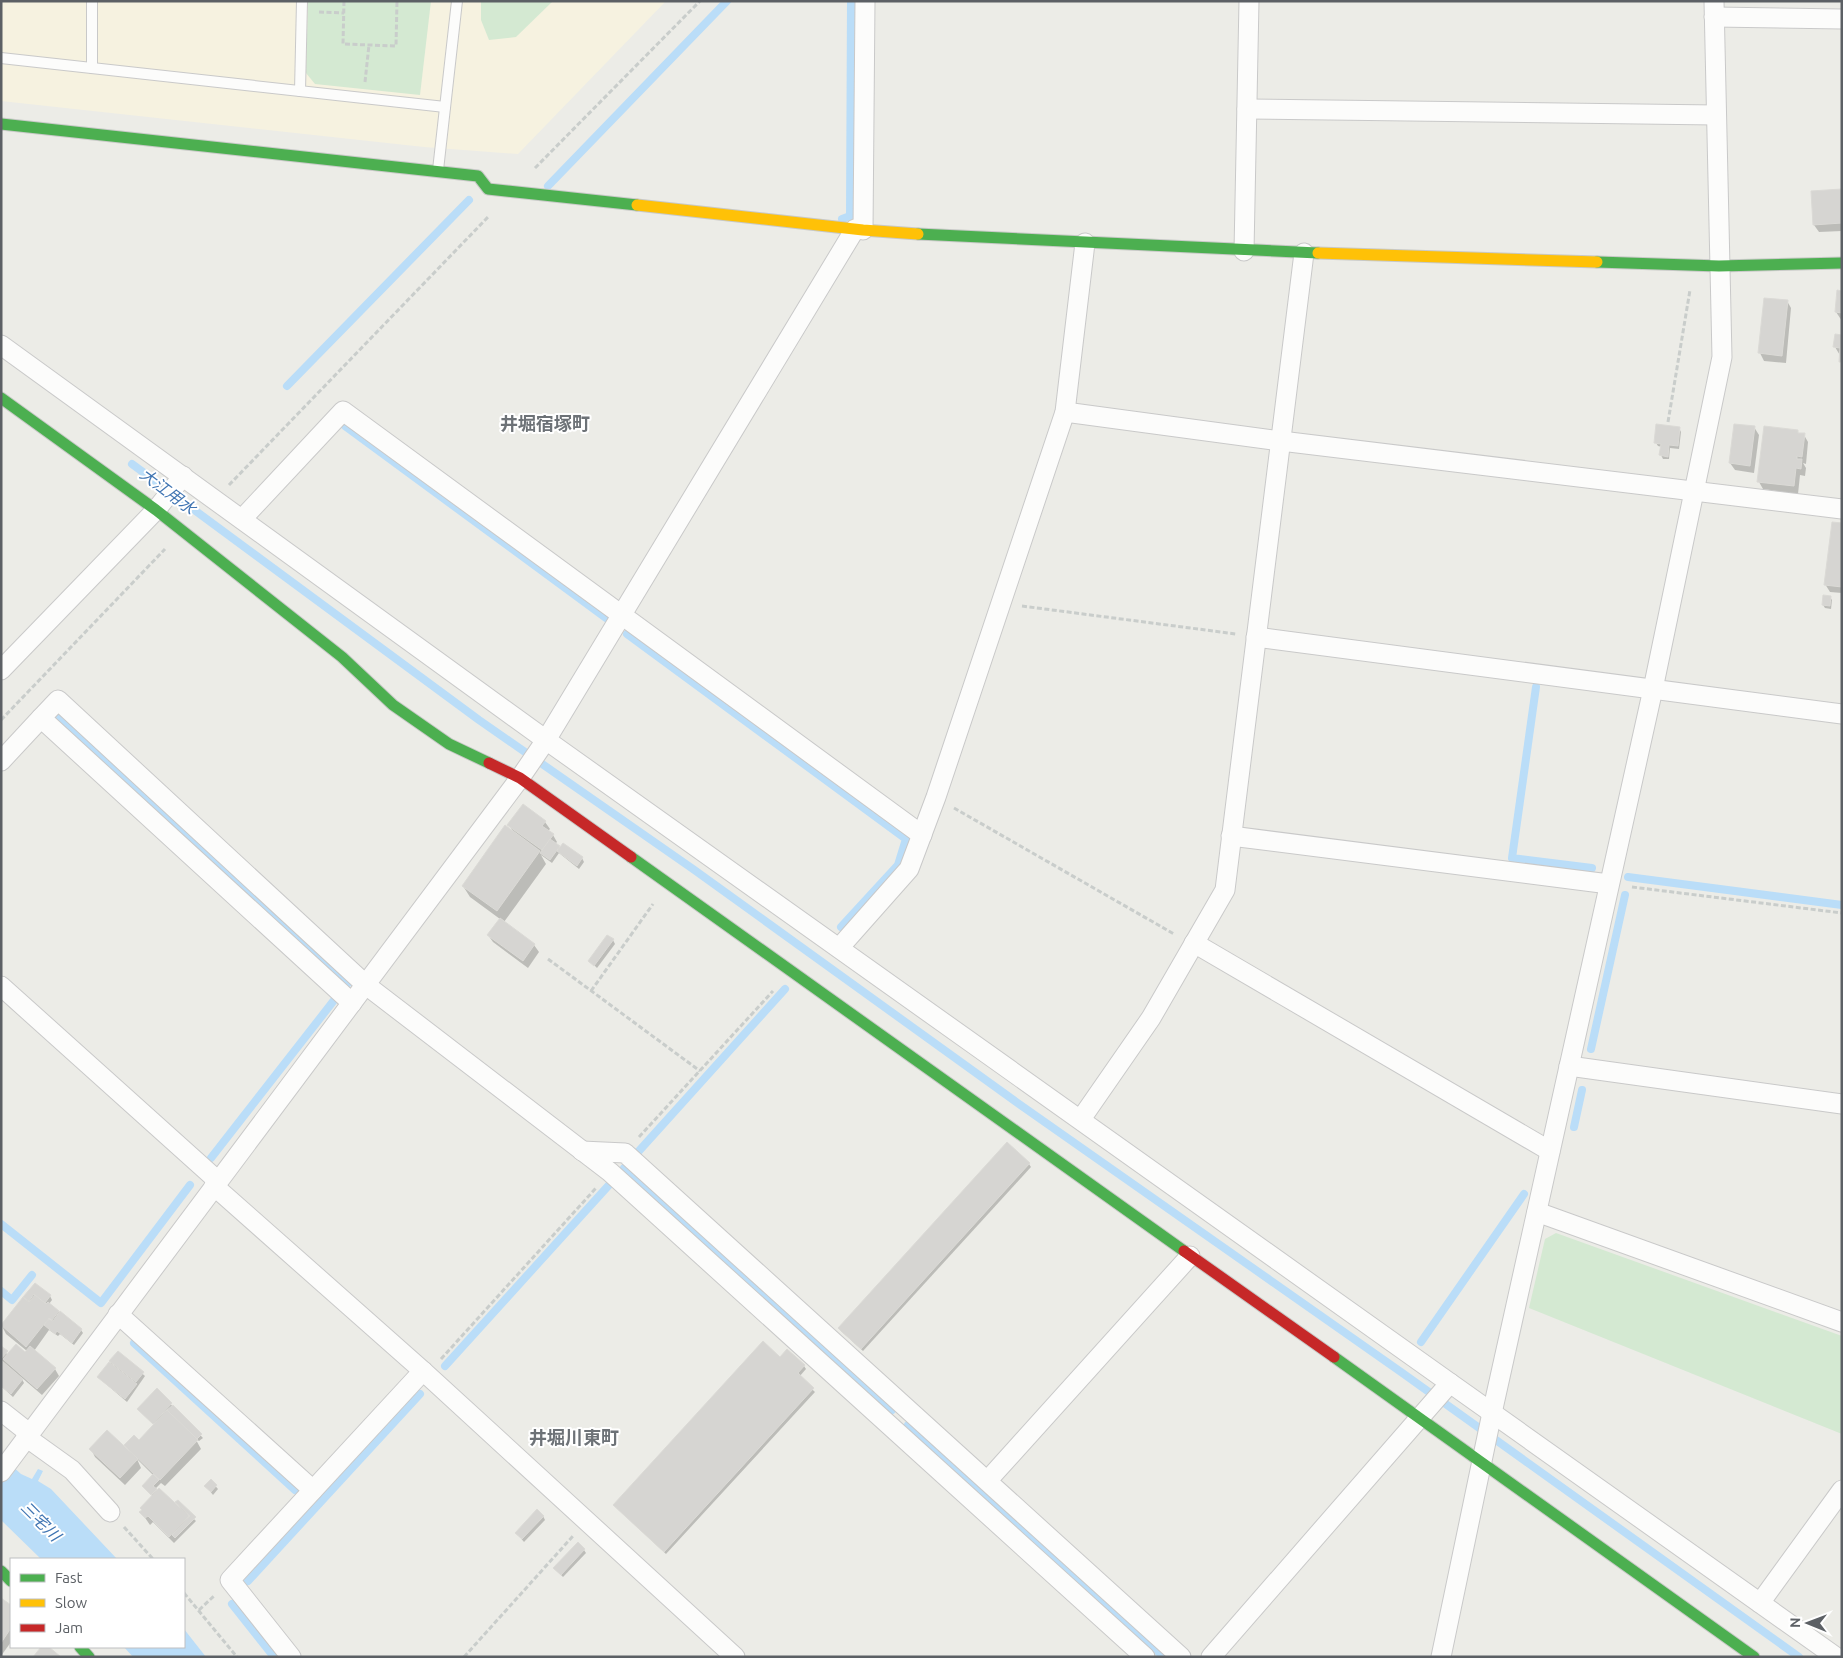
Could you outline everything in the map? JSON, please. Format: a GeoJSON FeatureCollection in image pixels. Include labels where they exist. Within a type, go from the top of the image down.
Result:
{"type":"FeatureCollection","features":[{"type":"Feature","properties":{"kind":"street"},"geometry":{"type":"LineString","coordinates":[[1,1472],[524,773],[859,229],[865,1]]}},
{"type":"Feature","properties":{"kind":"street"},"geometry":{"type":"LineString","coordinates":[[1244,251],[1249,1]]}},
{"type":"Feature","properties":{"kind":"street"},"geometry":{"type":"LineString","coordinates":[[1441,1657],[1550,1151],[1653,689],[1722,357],[1714,9],[1842,19]]}},
{"type":"Feature","properties":{"kind":"street"},"geometry":{"type":"LineString","coordinates":[[1247,109],[1716,115]]}},
{"type":"Feature","properties":{"kind":"street"},"geometry":{"type":"LineString","coordinates":[[1,124],[478,176],[488,189],[859,229],[955,237],[1244,251],[1719,266],[1842,263]]}},
{"type":"Feature","properties":{"kind":"street"},"geometry":{"type":"LineString","coordinates":[[839,948],[909,869],[936,797],[1065,412],[1085,243]]}},
{"type":"Feature","properties":{"kind":"street"},"geometry":{"type":"LineString","coordinates":[[1081,1119],[1151,1018],[1225,890],[1304,253]]}},
{"type":"Feature","properties":{"kind":"street"},"geometry":{"type":"LineString","coordinates":[[1,345],[179,480],[215,500],[242,519],[543,744],[839,948],[1081,1119],[1447,1386],[1836,1657]]}},
{"type":"Feature","properties":{"kind":"street"},"geometry":{"type":"LineString","coordinates":[[1,398],[159,506],[182,531],[342,657],[393,705],[449,744],[524,773],[668,884],[1190,1256],[1484,1455],[1754,1657]]}},
{"type":"Feature","properties":{"kind":"street"},"geometry":{"type":"LineString","coordinates":[[242,519],[343,411],[922,835]]}},
{"type":"Feature","properties":{"kind":"street"},"geometry":{"type":"LineString","coordinates":[[1065,412],[1281,441],[1842,509]]}},
{"type":"Feature","properties":{"kind":"street"},"geometry":{"type":"LineString","coordinates":[[1,670],[159,506],[179,480]]}},
{"type":"Feature","properties":{"kind":"street"},"geometry":{"type":"LineString","coordinates":[[1256,637],[1842,714]]}},
{"type":"Feature","properties":{"kind":"street"},"geometry":{"type":"LineString","coordinates":[[1,761],[58,700],[366,985],[610,1172],[1144,1657]]}},
{"type":"Feature","properties":{"kind":"street"},"geometry":{"type":"LineString","coordinates":[[41,718],[352,1003]]}},
{"type":"Feature","properties":{"kind":"street"},"geometry":{"type":"LineString","coordinates":[[1231,836],[1609,884]]}},
{"type":"Feature","properties":{"kind":"street"},"geometry":{"type":"LineString","coordinates":[[1194,944],[1550,1151]]}},
{"type":"Feature","properties":{"kind":"street"},"geometry":{"type":"LineString","coordinates":[[1,986],[735,1657]]}},
{"type":"Feature","properties":{"kind":"street"},"geometry":{"type":"LineString","coordinates":[[1569,1066],[1842,1104]]}},
{"type":"Feature","properties":{"kind":"street"},"geometry":{"type":"LineString","coordinates":[[582,1151],[625,1153],[988,1480],[1181,1657]]}},
{"type":"Feature","properties":{"kind":"street"},"geometry":{"type":"LineString","coordinates":[[1537,1212],[1842,1322]]}},
{"type":"Feature","properties":{"kind":"street"},"geometry":{"type":"LineString","coordinates":[[988,1480],[1190,1256]]}},
{"type":"Feature","properties":{"kind":"street"},"geometry":{"type":"LineString","coordinates":[[118,1314],[313,1490]]}},
{"type":"Feature","properties":{"kind":"street"},"geometry":{"type":"LineString","coordinates":[[291,1657],[230,1580],[425,1373]]}},
{"type":"Feature","properties":{"kind":"street"},"geometry":{"type":"LineString","coordinates":[[1211,1657],[1447,1386]]}},
{"type":"Feature","properties":{"kind":"street"},"geometry":{"type":"LineString","coordinates":[[891,1427],[907,1407]]}},
{"type":"Feature","properties":{"kind":"street"},"geometry":{"type":"LineString","coordinates":[[1,1411],[26,1437],[72,1470],[110,1512]]}},
{"type":"Feature","properties":{"kind":"street"},"geometry":{"type":"LineString","coordinates":[[1760,1603],[1842,1490]]}},
{"type":"Feature","properties":{"kind":"street"},"geometry":{"type":"LineString","coordinates":[[1,1571],[10,1580]]}},
{"type":"Feature","properties":{"kind":"lane"},"geometry":{"type":"LineString","coordinates":[[92,1],[92,68]]}},
{"type":"Feature","properties":{"kind":"lane"},"geometry":{"type":"LineString","coordinates":[[437,171],[457,1]]}},
{"type":"Feature","properties":{"kind":"lane"},"geometry":{"type":"LineString","coordinates":[[300,91],[302,7]]}},
{"type":"Feature","properties":{"kind":"lane"},"geometry":{"type":"LineString","coordinates":[[1,58],[445,107]]}},
{"type":"Feature","properties":{"kind":"path"},"geometry":{"type":"LineString","coordinates":[[344,1],[343,44],[396,46],[397,1]]}},
{"type":"Feature","properties":{"kind":"path"},"geometry":{"type":"LineString","coordinates":[[215,500],[513,191],[700,1]]}},
{"type":"Feature","properties":{"kind":"path"},"geometry":{"type":"LineString","coordinates":[[302,7],[344,13]]}},
{"type":"Feature","properties":{"kind":"path"},"geometry":{"type":"LineString","coordinates":[[363,98],[369,45]]}},
{"type":"Feature","properties":{"kind":"path"},"geometry":{"type":"LineString","coordinates":[[1668,422],[1694,265]]}},
{"type":"Feature","properties":{"kind":"path"},"geometry":{"type":"LineString","coordinates":[[1,720],[182,531]]}},
{"type":"Feature","properties":{"kind":"path"},"geometry":{"type":"LineString","coordinates":[[1001,603],[1256,637]]}},
{"type":"Feature","properties":{"kind":"path"},"geometry":{"type":"LineString","coordinates":[[936,797],[1194,944]]}},
{"type":"Feature","properties":{"kind":"path"},"geometry":{"type":"LineString","coordinates":[[591,991],[668,884]]}},
{"type":"Feature","properties":{"kind":"path"},"geometry":{"type":"LineString","coordinates":[[1609,884],[1842,913]]}},
{"type":"Feature","properties":{"kind":"path"},"geometry":{"type":"LineString","coordinates":[[548,959],[700,1071]]}},
{"type":"Feature","properties":{"kind":"path"},"geometry":{"type":"LineString","coordinates":[[625,1153],[791,972]]}},
{"type":"Feature","properties":{"kind":"path"},"geometry":{"type":"LineString","coordinates":[[425,1373],[610,1172]]}},
{"type":"Feature","properties":{"kind":"path"},"geometry":{"type":"LineString","coordinates":[[110,1512],[152,1558]]}},
{"type":"Feature","properties":{"kind":"path"},"geometry":{"type":"LineString","coordinates":[[464,1657],[587,1521]]}},
{"type":"Feature","properties":{"kind":"path"},"geometry":{"type":"LineString","coordinates":[[185,1594],[237,1657]]}},
{"type":"Feature","properties":{"kind":"shaded area"},"geometry":{"type":"Polygon","coordinates":[[[1,1],[666,1],[518,154],[424,147],[1,101],[1,1]]]}},
{"type":"Feature","properties":{"kind":"green space"},"geometry":{"type":"Polygon","coordinates":[[[308,1],[431,1],[420,95],[315,84],[306,73],[308,1]]]}},
{"type":"Feature","properties":{"kind":"green space"},"geometry":{"type":"Polygon","coordinates":[[[481,1],[553,1],[516,37],[489,40],[481,20],[481,1]]]}},
{"type":"Feature","properties":{"kind":"green space"},"geometry":{"type":"Polygon","coordinates":[[[1556,1233],[1842,1336],[1842,1434],[1529,1308],[1545,1239],[1556,1233]]]}},
{"type":"Feature","properties":{"kind":"water","name":"三宅川"},"geometry":{"type":"Polygon","coordinates":[[[1,1456],[21,1474],[32,1479],[38,1469],[43,1471],[38,1481],[51,1489],[116,1558],[40,1558],[1,1520],[1,1456]]]}},
{"type":"Feature","properties":{"kind":"water"},"geometry":{"type":"Polygon","coordinates":[[[185,1630],[206,1657],[133,1657],[125,1648],[185,1648],[185,1630]]]}},
{"type":"Feature","properties":{"kind":"building"},"geometry":{"type":"Polygon","coordinates":[[[1842,189],[1842,223],[1813,225],[1811,191],[1842,189]]]}},
{"type":"Feature","properties":{"kind":"building"},"geometry":{"type":"Polygon","coordinates":[[[1837,290],[1842,291],[1842,313],[1835,312],[1837,290]]]}},
{"type":"Feature","properties":{"kind":"building"},"geometry":{"type":"Polygon","coordinates":[[[1764,298],[1788,300],[1782,356],[1758,353],[1764,298]]]}},
{"type":"Feature","properties":{"kind":"building"},"geometry":{"type":"Polygon","coordinates":[[[1835,334],[1842,335],[1842,362],[1839,362],[1840,348],[1833,347],[1835,334]]]}},
{"type":"Feature","properties":{"kind":"building"},"geometry":{"type":"Polygon","coordinates":[[[1656,424],[1680,427],[1678,446],[1669,445],[1668,457],[1659,455],[1661,444],[1654,443],[1656,424]]]}},
{"type":"Feature","properties":{"kind":"building"},"geometry":{"type":"Polygon","coordinates":[[[1734,424],[1755,426],[1750,466],[1729,463],[1734,424]]]}},
{"type":"Feature","properties":{"kind":"building"},"geometry":{"type":"Polygon","coordinates":[[[1764,426],[1798,430],[1798,433],[1805,433],[1802,457],[1797,456],[1797,459],[1802,459],[1801,469],[1796,468],[1794,486],[1757,482],[1764,426]]]}},
{"type":"Feature","properties":{"kind":"building"},"geometry":{"type":"Polygon","coordinates":[[[1832,522],[1842,523],[1842,587],[1824,585],[1832,522]]]}},
{"type":"Feature","properties":{"kind":"building"},"geometry":{"type":"Polygon","coordinates":[[[1823,595],[1831,596],[1830,606],[1822,605],[1823,595]]]}},
{"type":"Feature","properties":{"kind":"building"},"geometry":{"type":"Polygon","coordinates":[[[523,804],[546,821],[542,826],[554,834],[542,850],[507,825],[523,804]]]}},
{"type":"Feature","properties":{"kind":"building"},"geometry":{"type":"Polygon","coordinates":[[[505,825],[540,851],[497,911],[462,886],[505,825]]]}},
{"type":"Feature","properties":{"kind":"building"},"geometry":{"type":"Polygon","coordinates":[[[550,839],[560,846],[550,860],[540,853],[550,839]]]}},
{"type":"Feature","properties":{"kind":"building"},"geometry":{"type":"Polygon","coordinates":[[[563,843],[583,857],[577,866],[557,851],[563,843]]]}},
{"type":"Feature","properties":{"kind":"building"},"geometry":{"type":"Polygon","coordinates":[[[500,918],[535,944],[523,961],[487,935],[500,918]]]}},
{"type":"Feature","properties":{"kind":"building"},"geometry":{"type":"Polygon","coordinates":[[[607,935],[614,939],[594,966],[588,961],[607,935]]]}},
{"type":"Feature","properties":{"kind":"building"},"geometry":{"type":"Polygon","coordinates":[[[1007,1142],[1030,1163],[861,1349],[838,1328],[1007,1142]]]}},
{"type":"Feature","properties":{"kind":"building"},"geometry":{"type":"Polygon","coordinates":[[[35,1283],[51,1295],[45,1303],[34,1294],[29,1301],[23,1297],[35,1283]]]}},
{"type":"Feature","properties":{"kind":"building"},"geometry":{"type":"Polygon","coordinates":[[[35,1295],[59,1311],[52,1320],[49,1318],[26,1347],[1,1325],[23,1297],[29,1302],[35,1295]]]}},
{"type":"Feature","properties":{"kind":"building"},"geometry":{"type":"Polygon","coordinates":[[[60,1311],[82,1329],[72,1343],[57,1331],[55,1334],[44,1325],[49,1319],[53,1321],[60,1311]]]}},
{"type":"Feature","properties":{"kind":"building"},"geometry":{"type":"Polygon","coordinates":[[[763,1341],[780,1357],[787,1349],[805,1365],[798,1373],[814,1388],[664,1552],[613,1505],[763,1341]]]}},
{"type":"Feature","properties":{"kind":"building"},"geometry":{"type":"Polygon","coordinates":[[[16,1344],[25,1352],[30,1346],[56,1368],[37,1389],[3,1359],[16,1344]]]}},
{"type":"Feature","properties":{"kind":"building"},"geometry":{"type":"Polygon","coordinates":[[[1,1346],[8,1351],[1,1359],[1,1346]]]}},
{"type":"Feature","properties":{"kind":"building"},"geometry":{"type":"Polygon","coordinates":[[[118,1351],[144,1372],[136,1382],[109,1361],[118,1351]]]}},
{"type":"Feature","properties":{"kind":"building"},"geometry":{"type":"Polygon","coordinates":[[[2,1361],[23,1379],[11,1394],[1,1386],[2,1361]]]}},
{"type":"Feature","properties":{"kind":"building"},"geometry":{"type":"Polygon","coordinates":[[[109,1362],[137,1384],[125,1399],[97,1377],[109,1362]]]}},
{"type":"Feature","properties":{"kind":"building"},"geometry":{"type":"Polygon","coordinates":[[[157,1388],[172,1403],[153,1424],[137,1409],[157,1388]]]}},
{"type":"Feature","properties":{"kind":"building"},"geometry":{"type":"Polygon","coordinates":[[[173,1405],[202,1434],[197,1439],[167,1410],[173,1405]]]}},
{"type":"Feature","properties":{"kind":"building"},"geometry":{"type":"Polygon","coordinates":[[[167,1410],[198,1440],[160,1480],[124,1445],[134,1435],[139,1440],[167,1410]]]}},
{"type":"Feature","properties":{"kind":"building"},"geometry":{"type":"Polygon","coordinates":[[[107,1430],[138,1459],[120,1478],[89,1449],[107,1430]]]}},
{"type":"Feature","properties":{"kind":"building"},"geometry":{"type":"Polygon","coordinates":[[[153,1474],[159,1480],[153,1486],[157,1489],[151,1495],[142,1486],[153,1474]]]}},
{"type":"Feature","properties":{"kind":"building"},"geometry":{"type":"Polygon","coordinates":[[[211,1479],[217,1485],[211,1492],[204,1486],[211,1479]]]}},
{"type":"Feature","properties":{"kind":"building"},"geometry":{"type":"Polygon","coordinates":[[[159,1488],[189,1516],[169,1537],[148,1516],[145,1518],[139,1512],[142,1510],[140,1508],[159,1488]]]}},
{"type":"Feature","properties":{"kind":"building"},"geometry":{"type":"Polygon","coordinates":[[[178,1500],[196,1517],[175,1538],[172,1535],[190,1516],[175,1502],[178,1500]]]}},
{"type":"Feature","properties":{"kind":"building"},"geometry":{"type":"Polygon","coordinates":[[[537,1509],[544,1516],[522,1539],[515,1533],[537,1509]]]}},
{"type":"Feature","properties":{"kind":"building"},"geometry":{"type":"Polygon","coordinates":[[[578,1542],[585,1549],[561,1575],[553,1568],[578,1542]]]}},
{"type":"Feature","properties":{"kind":"building"},"geometry":{"type":"Polygon","coordinates":[[[1,1598],[10,1604],[10,1630],[1,1643],[1,1598]]]}},
{"type":"Feature","properties":{"kind":"building"},"geometry":{"type":"Polygon","coordinates":[[[40,1648],[50,1648],[61,1657],[33,1657],[40,1648]]]}},
{"type":"Feature","properties":{"kind":"waterway"},"geometry":{"type":"LineString","coordinates":[[548,186],[727,1]]}},
{"type":"Feature","properties":{"kind":"waterway"},"geometry":{"type":"LineString","coordinates":[[842,219],[850,216],[851,1]]}},
{"type":"Feature","properties":{"kind":"waterway"},"geometry":{"type":"LineString","coordinates":[[287,386],[469,200]]}},
{"type":"Feature","properties":{"kind":"waterway"},"geometry":{"type":"LineString","coordinates":[[345,426],[606,618]]}},
{"type":"Feature","properties":{"kind":"waterway","name":"大江用水"},"geometry":{"type":"LineString","coordinates":[[132,464],[479,720],[693,869],[1019,1104],[1401,1372],[1799,1657]]}},
{"type":"Feature","properties":{"kind":"waterway"},"geometry":{"type":"LineString","coordinates":[[627,634],[906,839],[898,865],[841,927]]}},
{"type":"Feature","properties":{"kind":"waterway"},"geometry":{"type":"LineString","coordinates":[[1536,687],[1512,858],[1592,868]]}},
{"type":"Feature","properties":{"kind":"waterway"},"geometry":{"type":"LineString","coordinates":[[55,714],[348,983]]}},
{"type":"Feature","properties":{"kind":"waterway"},"geometry":{"type":"LineString","coordinates":[[1628,877],[1842,905]]}},
{"type":"Feature","properties":{"kind":"waterway"},"geometry":{"type":"LineString","coordinates":[[1591,1049],[1625,895]]}},
{"type":"Feature","properties":{"kind":"waterway"},"geometry":{"type":"LineString","coordinates":[[638,1152],[785,989]]}},
{"type":"Feature","properties":{"kind":"waterway"},"geometry":{"type":"LineString","coordinates":[[211,1158],[335,999]]}},
{"type":"Feature","properties":{"kind":"waterway"},"geometry":{"type":"LineString","coordinates":[[1574,1127],[1582,1090]]}},
{"type":"Feature","properties":{"kind":"waterway"},"geometry":{"type":"LineString","coordinates":[[624,1168],[892,1410]]}},
{"type":"Feature","properties":{"kind":"waterway"},"geometry":{"type":"LineString","coordinates":[[1,1224],[101,1303],[190,1185]]}},
{"type":"Feature","properties":{"kind":"waterway"},"geometry":{"type":"LineString","coordinates":[[445,1366],[609,1185]]}},
{"type":"Feature","properties":{"kind":"waterway"},"geometry":{"type":"LineString","coordinates":[[1421,1342],[1524,1194]]}},
{"type":"Feature","properties":{"kind":"waterway"},"geometry":{"type":"LineString","coordinates":[[1,1291],[12,1300],[32,1275]]}},
{"type":"Feature","properties":{"kind":"waterway"},"geometry":{"type":"LineString","coordinates":[[134,1343],[295,1490]]}},
{"type":"Feature","properties":{"kind":"waterway"},"geometry":{"type":"LineString","coordinates":[[248,1581],[420,1394]]}},
{"type":"Feature","properties":{"kind":"waterway"},"geometry":{"type":"LineString","coordinates":[[908,1425],[1164,1657]]}},
{"type":"Feature","properties":{"kind":"waterway"},"geometry":{"type":"LineString","coordinates":[[232,1604],[274,1657]]}},
{"type":"Feature","properties":{"kind":"traffic: fast"},"geometry":{"type":"LineString","coordinates":[[1,124],[478,176],[488,189],[637,205]]}},
{"type":"Feature","properties":{"kind":"traffic: fast"},"geometry":{"type":"LineString","coordinates":[[918,234],[1318,253]]}},
{"type":"Feature","properties":{"kind":"traffic: fast"},"geometry":{"type":"LineString","coordinates":[[1597,262],[1719,266],[1842,263]]}},
{"type":"Feature","properties":{"kind":"traffic: fast"},"geometry":{"type":"LineString","coordinates":[[1,398],[156,510],[342,657],[393,705],[449,744],[489,763]]}},
{"type":"Feature","properties":{"kind":"traffic: fast"},"geometry":{"type":"LineString","coordinates":[[631,857],[1184,1251]]}},
{"type":"Feature","properties":{"kind":"traffic: fast"},"geometry":{"type":"LineString","coordinates":[[1334,1357],[1754,1657]]}},
{"type":"Feature","properties":{"kind":"traffic: fast"},"geometry":{"type":"LineString","coordinates":[[1,1571],[10,1580]]}},
{"type":"Feature","properties":{"kind":"traffic: fast"},"geometry":{"type":"LineString","coordinates":[[81,1648],[89,1657]]}},
{"type":"Feature","properties":{"kind":"traffic: slow"},"geometry":{"type":"LineString","coordinates":[[637,205],[863,230],[918,234]]}},
{"type":"Feature","properties":{"kind":"traffic: slow"},"geometry":{"type":"LineString","coordinates":[[1318,253],[1597,262]]}},
{"type":"Feature","properties":{"kind":"traffic: jam"},"geometry":{"type":"LineString","coordinates":[[489,763],[520,778],[631,857]]}},
{"type":"Feature","properties":{"kind":"traffic: jam"},"geometry":{"type":"LineString","coordinates":[[1184,1251],[1334,1357]]}},
{"type":"Feature","properties":{"kind":"district","name":"井堀宿塚町"},"geometry":{"type":"Point","coordinates":[545,423]}},
{"type":"Feature","properties":{"kind":"district","name":"井堀川東町"},"geometry":{"type":"Point","coordinates":[574,1437]}}]}
